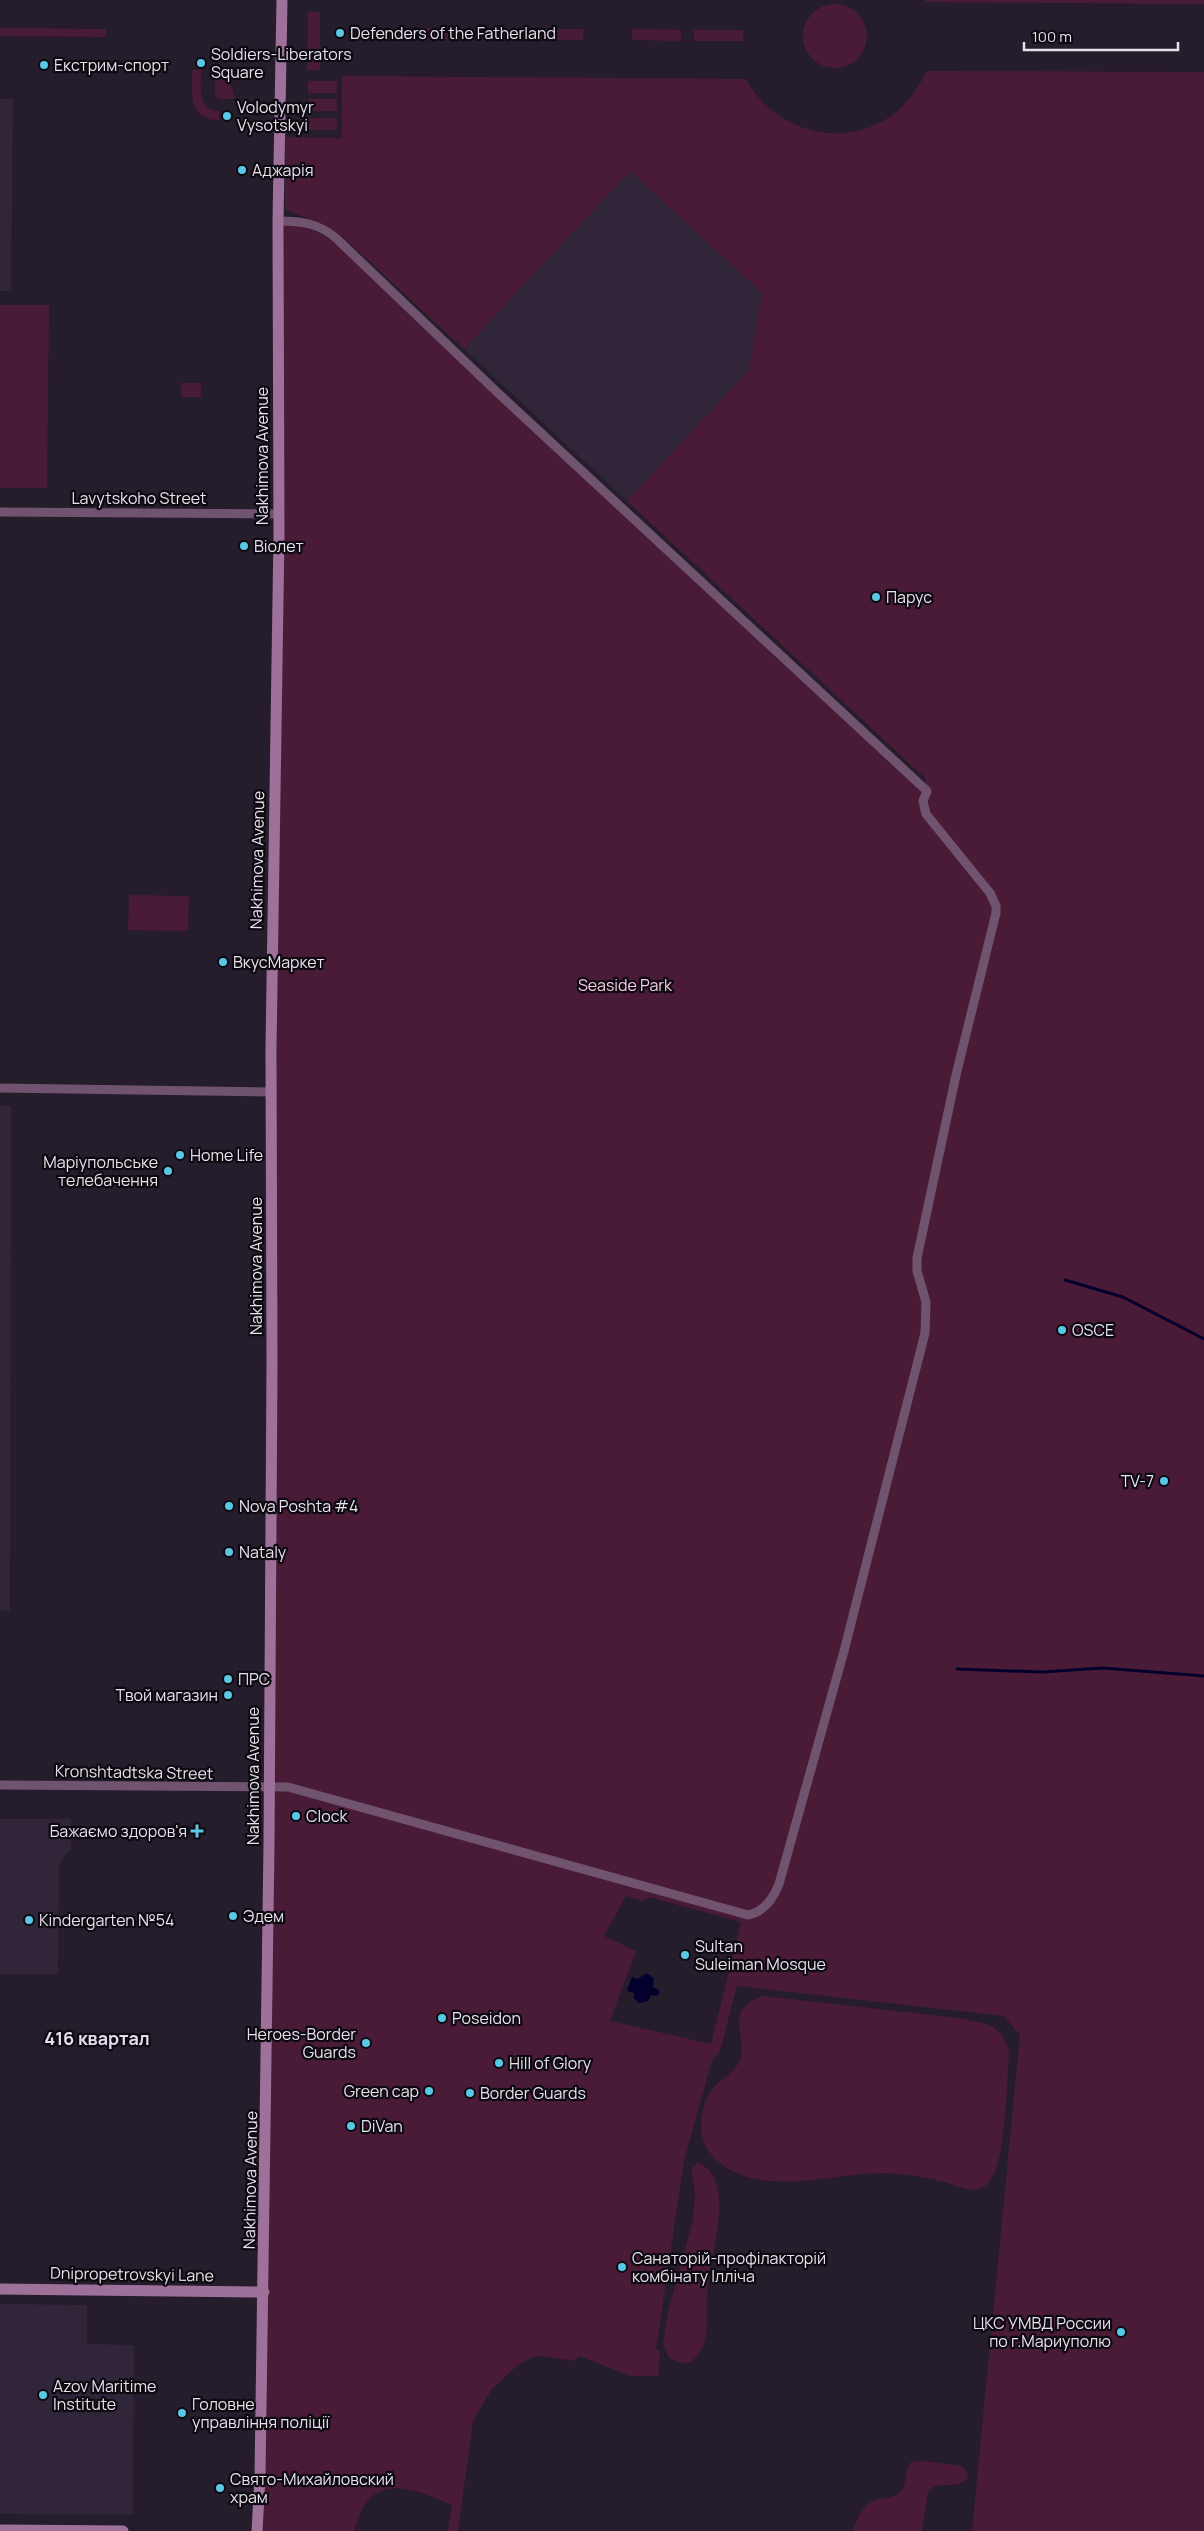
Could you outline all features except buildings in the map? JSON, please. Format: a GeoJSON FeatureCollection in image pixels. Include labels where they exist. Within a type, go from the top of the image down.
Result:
{"type":"FeatureCollection","features":[{"type":"Feature","properties":{"kind":"main road","name":"Nakhimova Avenue"},"geometry":{"type":"LineString","coordinates":[[257,2531],[264,2292],[271,1049],[278,514],[278,221],[282,0]]}},
{"type":"Feature","properties":{"kind":"main road","name":"Dnipropetrovskyi Lane"},"geometry":{"type":"LineString","coordinates":[[0,2289],[264,2292]]}},
{"type":"Feature","properties":{"kind":"main road"},"geometry":{"type":"LineString","coordinates":[[0,2530],[124,2531]]}},
{"type":"Feature","properties":{"kind":"street","name":"Kronshtadtska Street"},"geometry":{"type":"LineString","coordinates":[[0,1785],[288,1787],[748,1915],[760,1911],[768,1904],[779,1884],[844,1651],[925,1333],[926,1302],[916,1271],[917,1258],[996,906],[983,883],[926,814],[923,801],[927,791],[499,394],[330,232],[311,223],[278,221]]}},
{"type":"Feature","properties":{"kind":"street","name":"Lavytskoho Street"},"geometry":{"type":"LineString","coordinates":[[0,512],[278,514]]}},
{"type":"Feature","properties":{"kind":"street"},"geometry":{"type":"LineString","coordinates":[[0,1088],[272,1092]]}},
{"type":"Feature","properties":{"kind":"shaded area"},"geometry":{"type":"Polygon","coordinates":[[[0,99],[13,99],[11,291],[0,291],[0,99]]]}},
{"type":"Feature","properties":{"kind":"shaded area"},"geometry":{"type":"Polygon","coordinates":[[[630,171],[762,293],[749,370],[627,501],[464,349],[630,171]]]}},
{"type":"Feature","properties":{"kind":"shaded area"},"geometry":{"type":"Polygon","coordinates":[[[0,1106],[11,1106],[10,1611],[0,1610],[0,1106]]]}},
{"type":"Feature","properties":{"kind":"shaded area","name":"Kindergarten №54"},"geometry":{"type":"Polygon","coordinates":[[[0,1819],[71,1819],[71,1850],[63,1857],[59,1866],[58,1974],[0,1974],[0,1819]]]}},
{"type":"Feature","properties":{"kind":"shaded area"},"geometry":{"type":"Polygon","coordinates":[[[646,1973],[654,1978],[653,1987],[659,1990],[659,1994],[657,1996],[651,1995],[648,2001],[639,2003],[634,1999],[634,1993],[627,1991],[632,1977],[638,1979],[646,1973]]]}},
{"type":"Feature","properties":{"kind":"shaded area","name":"Azov Maritime Institute"},"geometry":{"type":"Polygon","coordinates":[[[0,2304],[87,2305],[87,2344],[134,2345],[133,2515],[0,2514],[0,2304]]]}},
{"type":"Feature","properties":{"kind":"green space"},"geometry":{"type":"Polygon","coordinates":[[[925,0],[1204,0],[1204,4],[926,2],[925,0]]]}},
{"type":"Feature","properties":{"kind":"green space"},"geometry":{"type":"Polygon","coordinates":[[[835,4],[853,10],[861,18],[867,36],[861,54],[853,62],[835,68],[817,62],[809,54],[803,36],[809,18],[817,10],[835,4]]]}},
{"type":"Feature","properties":{"kind":"green space"},"geometry":{"type":"Polygon","coordinates":[[[308,12],[320,12],[320,70],[307,70],[308,12]]]}},
{"type":"Feature","properties":{"kind":"green space"},"geometry":{"type":"Polygon","coordinates":[[[0,28],[106,29],[106,37],[0,36],[0,28]]]}},
{"type":"Feature","properties":{"kind":"green space"},"geometry":{"type":"Polygon","coordinates":[[[383,28],[413,28],[413,39],[383,39],[383,28]]]}},
{"type":"Feature","properties":{"kind":"green space"},"geometry":{"type":"Polygon","coordinates":[[[425,28],[460,28],[460,39],[425,39],[425,28]]]}},
{"type":"Feature","properties":{"kind":"green space"},"geometry":{"type":"Polygon","coordinates":[[[489,28],[531,29],[531,40],[489,39],[489,28]]]}},
{"type":"Feature","properties":{"kind":"green space"},"geometry":{"type":"Polygon","coordinates":[[[541,29],[583,29],[583,40],[541,40],[541,29]]]}},
{"type":"Feature","properties":{"kind":"green space"},"geometry":{"type":"Polygon","coordinates":[[[632,29],[681,30],[681,41],[632,40],[632,29]]]}},
{"type":"Feature","properties":{"kind":"green space"},"geometry":{"type":"Polygon","coordinates":[[[694,30],[743,30],[743,41],[694,41],[694,30]]]}},
{"type":"Feature","properties":{"kind":"green space"},"geometry":{"type":"Polygon","coordinates":[[[192,70],[201,70],[201,90],[204,102],[212,110],[219,111],[219,120],[209,119],[197,110],[192,96],[192,70]]]}},
{"type":"Feature","properties":{"kind":"green space","name":"Seaside Park"},"geometry":{"type":"Polygon","coordinates":[[[926,71],[1204,72],[1204,2531],[972,2531],[1020,2035],[1004,2016],[737,1986],[720,2051],[712,2060],[684,2161],[656,2349],[660,2352],[658,2376],[631,2376],[580,2356],[574,2361],[543,2356],[532,2357],[518,2365],[492,2389],[473,2421],[458,2531],[448,2531],[452,2505],[421,2493],[392,2488],[380,2491],[370,2499],[361,2512],[354,2531],[260,2531],[270,1797],[284,219],[320,233],[338,245],[923,788],[926,779],[627,501],[749,370],[762,293],[630,171],[464,349],[344,238],[325,225],[285,209],[285,137],[342,138],[342,76],[746,79],[764,103],[787,120],[812,130],[839,133],[865,129],[890,117],[910,98],[926,71]],[[626,1896],[604,1936],[636,1951],[610,2021],[711,2044],[741,1922],[649,1897],[643,1901],[626,1896]]]}},
{"type":"Feature","properties":{"kind":"green space"},"geometry":{"type":"Polygon","coordinates":[[[215,76],[229,83],[233,90],[234,99],[219,99],[215,96],[215,76]]]}},
{"type":"Feature","properties":{"kind":"green space"},"geometry":{"type":"Polygon","coordinates":[[[308,81],[337,81],[337,93],[308,93],[308,81]]]}},
{"type":"Feature","properties":{"kind":"green space"},"geometry":{"type":"Polygon","coordinates":[[[308,99],[337,99],[337,111],[308,111],[308,99]]]}},
{"type":"Feature","properties":{"kind":"green space"},"geometry":{"type":"Polygon","coordinates":[[[308,118],[337,118],[337,130],[308,130],[308,118]]]}},
{"type":"Feature","properties":{"kind":"green space"},"geometry":{"type":"Polygon","coordinates":[[[0,305],[49,305],[47,488],[0,488],[0,305]]]}},
{"type":"Feature","properties":{"kind":"green space"},"geometry":{"type":"Polygon","coordinates":[[[181,383],[201,383],[201,397],[181,397],[181,383]]]}},
{"type":"Feature","properties":{"kind":"green space"},"geometry":{"type":"Polygon","coordinates":[[[129,895],[189,896],[188,931],[128,930],[129,895]]]}},
{"type":"Feature","properties":{"kind":"green space"},"geometry":{"type":"Polygon","coordinates":[[[763,1996],[958,2018],[984,2023],[997,2030],[1006,2042],[1009,2052],[1002,2140],[995,2172],[989,2182],[980,2189],[969,2190],[930,2179],[888,2173],[817,2180],[768,2181],[745,2176],[725,2166],[708,2150],[704,2143],[701,2126],[703,2108],[710,2092],[733,2071],[740,2059],[742,2050],[739,2024],[743,2008],[763,1996]]]}},
{"type":"Feature","properties":{"kind":"green space"},"geometry":{"type":"Polygon","coordinates":[[[698,2163],[710,2171],[716,2184],[719,2199],[719,2217],[708,2282],[705,2338],[698,2355],[693,2360],[684,2364],[669,2358],[663,2343],[668,2312],[693,2220],[695,2193],[691,2169],[698,2163]]]}},
{"type":"Feature","properties":{"kind":"green space"},"geometry":{"type":"Polygon","coordinates":[[[922,2461],[962,2466],[968,2473],[967,2479],[962,2482],[937,2486],[928,2491],[922,2531],[853,2531],[865,2507],[869,2503],[899,2493],[905,2484],[907,2469],[911,2462],[922,2461]]]}},
{"type":"Feature","properties":{"kind":"waterway"},"geometry":{"type":"LineString","coordinates":[[1065,1280],[1123,1297],[1204,1339]]}},
{"type":"Feature","properties":{"kind":"waterway"},"geometry":{"type":"LineString","coordinates":[[957,1669],[1042,1672],[1103,1668],[1204,1676]]}},
{"type":"Feature","properties":{"kind":"place","name":"Defenders of the Fatherland"},"geometry":{"type":"Point","coordinates":[340,33]}},
{"type":"Feature","properties":{"kind":"place","name":"Soldiers-Liberators Square"},"geometry":{"type":"Point","coordinates":[201,63]}},
{"type":"Feature","properties":{"kind":"place","name":"Екстрим-спорт"},"geometry":{"type":"Point","coordinates":[44,65]}},
{"type":"Feature","properties":{"kind":"place","name":"Volodymyr Vysotskyi"},"geometry":{"type":"Point","coordinates":[227,116]}},
{"type":"Feature","properties":{"kind":"place","name":"Аджарія"},"geometry":{"type":"Point","coordinates":[242,170]}},
{"type":"Feature","properties":{"kind":"place","name":"Віолет"},"geometry":{"type":"Point","coordinates":[244,546]}},
{"type":"Feature","properties":{"kind":"place","name":"Парус"},"geometry":{"type":"Point","coordinates":[876,597]}},
{"type":"Feature","properties":{"kind":"place","name":"ВкусМаркет"},"geometry":{"type":"Point","coordinates":[223,962]}},
{"type":"Feature","properties":{"kind":"place","name":"Home Life"},"geometry":{"type":"Point","coordinates":[180,1155]}},
{"type":"Feature","properties":{"kind":"place","name":"Маріупольське телебачення"},"geometry":{"type":"Point","coordinates":[168,1171]}},
{"type":"Feature","properties":{"kind":"place","name":"OSCE"},"geometry":{"type":"Point","coordinates":[1062,1330]}},
{"type":"Feature","properties":{"kind":"place","name":"TV-7"},"geometry":{"type":"Point","coordinates":[1164,1481]}},
{"type":"Feature","properties":{"kind":"place","name":"Nova Poshta #4"},"geometry":{"type":"Point","coordinates":[229,1506]}},
{"type":"Feature","properties":{"kind":"place","name":"Nataly"},"geometry":{"type":"Point","coordinates":[229,1552]}},
{"type":"Feature","properties":{"kind":"place","name":"ПРС"},"geometry":{"type":"Point","coordinates":[228,1679]}},
{"type":"Feature","properties":{"kind":"place","name":"Твой магазин"},"geometry":{"type":"Point","coordinates":[228,1695]}},
{"type":"Feature","properties":{"kind":"place","name":"Clock"},"geometry":{"type":"Point","coordinates":[296,1816]}},
{"type":"Feature","properties":{"kind":"place","name":"Бажаємо здоров'я"},"geometry":{"type":"Point","coordinates":[197,1831]}},
{"type":"Feature","properties":{"kind":"place","name":"Эдем"},"geometry":{"type":"Point","coordinates":[233,1916]}},
{"type":"Feature","properties":{"kind":"place","name":"Kindergarten №54"},"geometry":{"type":"Point","coordinates":[29,1920]}},
{"type":"Feature","properties":{"kind":"place","name":"Sultan Suleiman Mosque"},"geometry":{"type":"Point","coordinates":[685,1955]}},
{"type":"Feature","properties":{"kind":"place","name":"Poseidon"},"geometry":{"type":"Point","coordinates":[442,2018]}},
{"type":"Feature","properties":{"kind":"place","name":"Heroes-Border Guards"},"geometry":{"type":"Point","coordinates":[366,2043]}},
{"type":"Feature","properties":{"kind":"place","name":"Hill of Glory"},"geometry":{"type":"Point","coordinates":[499,2063]}},
{"type":"Feature","properties":{"kind":"place","name":"Green cap"},"geometry":{"type":"Point","coordinates":[429,2091]}},
{"type":"Feature","properties":{"kind":"place","name":"Border Guards"},"geometry":{"type":"Point","coordinates":[470,2093]}},
{"type":"Feature","properties":{"kind":"place","name":"DiVan"},"geometry":{"type":"Point","coordinates":[351,2126]}},
{"type":"Feature","properties":{"kind":"place","name":"Санаторій-профілакторій комбінату Ілліча"},"geometry":{"type":"Point","coordinates":[622,2267]}},
{"type":"Feature","properties":{"kind":"place","name":"ЦКС УМВД России по г.Мариуполю"},"geometry":{"type":"Point","coordinates":[1121,2332]}},
{"type":"Feature","properties":{"kind":"place","name":"Azov Maritime Institute"},"geometry":{"type":"Point","coordinates":[43,2395]}},
{"type":"Feature","properties":{"kind":"place","name":"Головне управління поліції"},"geometry":{"type":"Point","coordinates":[182,2413]}},
{"type":"Feature","properties":{"kind":"place","name":"Свято-Михайловский храм"},"geometry":{"type":"Point","coordinates":[220,2488]}},
{"type":"Feature","properties":{"kind":"district","name":"416 квартал"},"geometry":{"type":"Point","coordinates":[97,2038]}}]}
